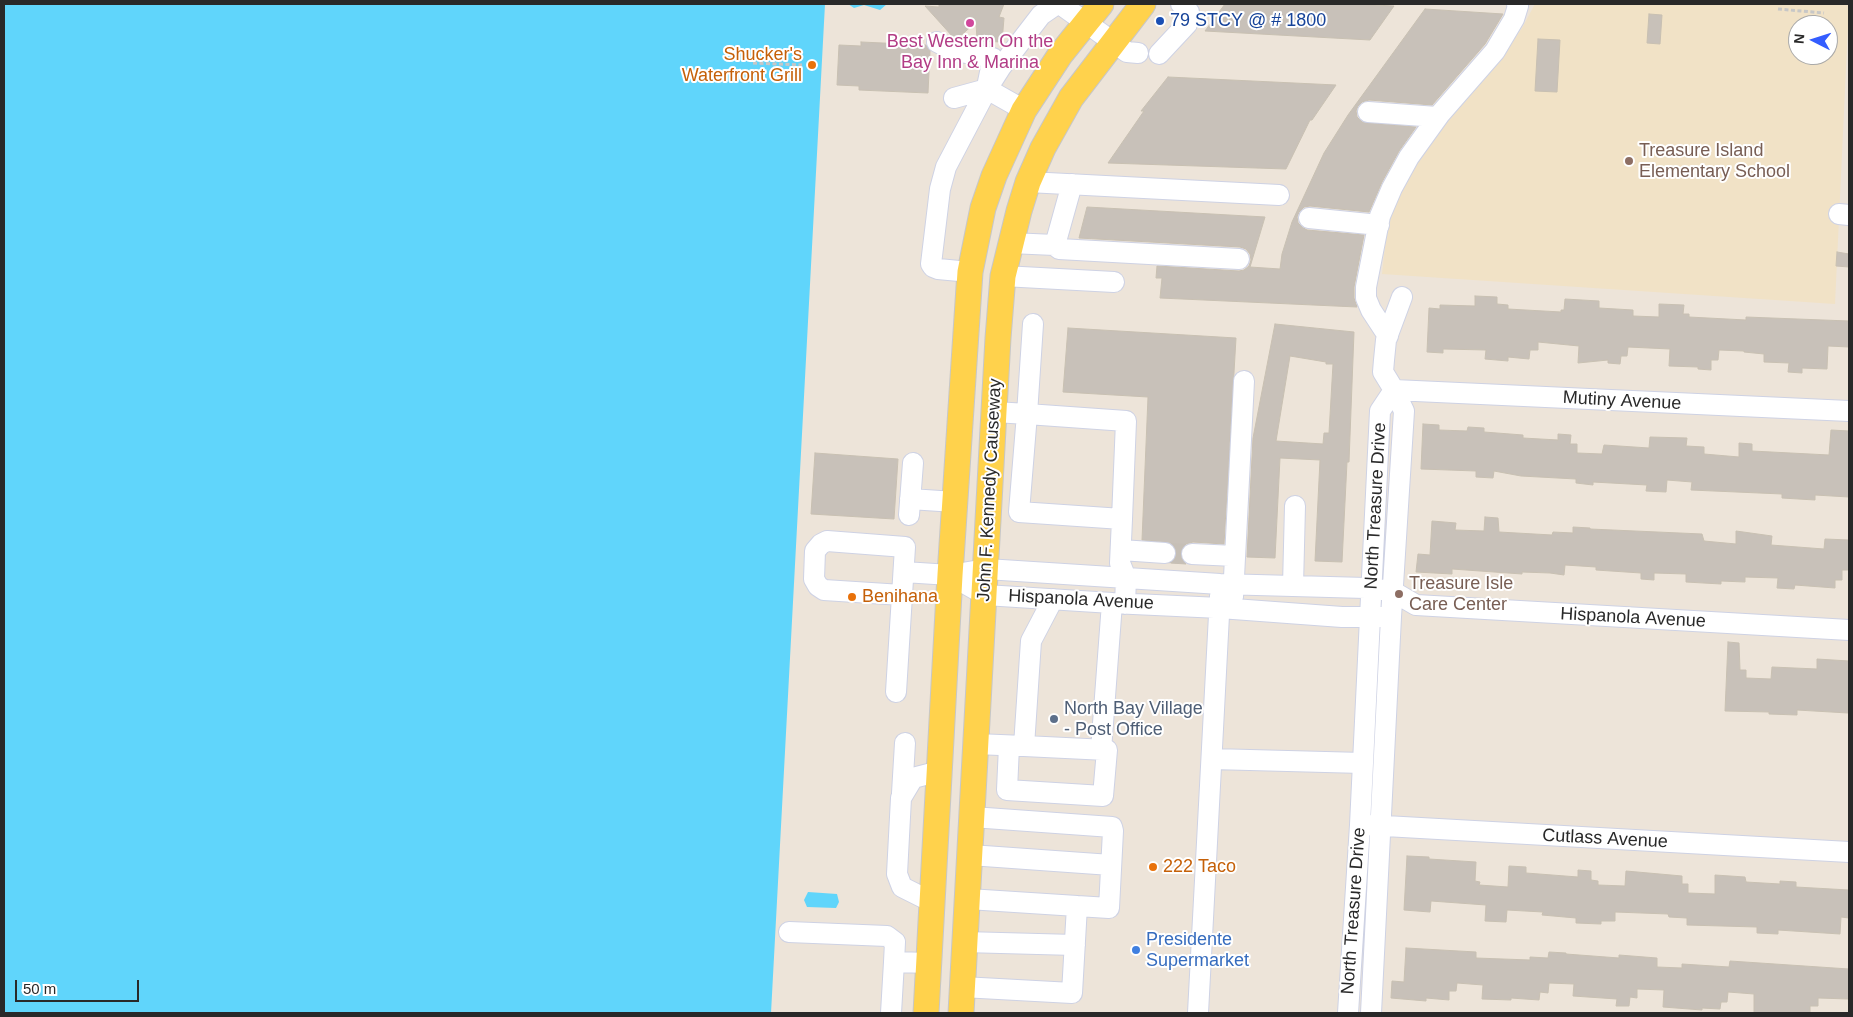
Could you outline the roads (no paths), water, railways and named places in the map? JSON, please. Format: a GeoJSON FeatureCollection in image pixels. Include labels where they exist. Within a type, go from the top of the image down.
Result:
{"type":"FeatureCollection","features":[{"type":"Feature","properties":{"kind":"main road","name":"John F. Kennedy Causeway"},"geometry":{"type":"LineString","coordinates":[[961,1013],[1000,307],[1004,276],[1010,243],[1028,182],[1043,148],[1071,98],[1144,4]]}},
{"type":"Feature","properties":{"kind":"main road","name":"John F. Kennedy Causeway"},"geometry":{"type":"LineString","coordinates":[[926,1013],[966,305],[975,241],[989,192],[1024,110],[1055,62],[1094,13]]}},
{"type":"Feature","properties":{"kind":"main road"},"geometry":{"type":"LineString","coordinates":[[966,305],[1000,307]]}},
{"type":"Feature","properties":{"kind":"main road"},"geometry":{"type":"LineString","coordinates":[[938,812],[972,817]]}},
{"type":"Feature","properties":{"kind":"street"},"geometry":{"type":"LineString","coordinates":[[970,272],[933,267],[924,255],[946,167],[1000,67],[1041,15],[1058,4],[1094,13],[1113,43],[1127,52],[1138,53]]}},
{"type":"Feature","properties":{"kind":"street"},"geometry":{"type":"LineString","coordinates":[[1159,54],[1187,24],[1189,12],[1181,4]]}},
{"type":"Feature","properties":{"kind":"street"},"geometry":{"type":"LineString","coordinates":[[1388,336],[1371,310],[1366,298],[1366,287],[1380,216],[1392,188],[1409,157],[1437,117],[1495,50],[1514,19],[1517,4]]}},
{"type":"Feature","properties":{"kind":"street"},"geometry":{"type":"LineString","coordinates":[[937,42],[955,51],[993,58],[987,89]]}},
{"type":"Feature","properties":{"kind":"street"},"geometry":{"type":"LineString","coordinates":[[954,98],[987,89],[1024,110]]}},
{"type":"Feature","properties":{"kind":"street"},"geometry":{"type":"LineString","coordinates":[[1368,112],[1437,117]]}},
{"type":"Feature","properties":{"kind":"street"},"geometry":{"type":"LineString","coordinates":[[1028,182],[1279,195]]}},
{"type":"Feature","properties":{"kind":"street"},"geometry":{"type":"LineString","coordinates":[[1055,245],[1072,184]]}},
{"type":"Feature","properties":{"kind":"street"},"geometry":{"type":"LineString","coordinates":[[1309,218],[1379,225]]}},
{"type":"Feature","properties":{"kind":"street"},"geometry":{"type":"LineString","coordinates":[[1010,243],[1055,245],[1059,249],[1239,259]]}},
{"type":"Feature","properties":{"kind":"street"},"geometry":{"type":"LineString","coordinates":[[1004,276],[1114,282]]}},
{"type":"Feature","properties":{"kind":"street"},"geometry":{"type":"LineString","coordinates":[[1394,390],[1383,372],[1384,360],[1388,336],[1402,297]]}},
{"type":"Feature","properties":{"kind":"street"},"geometry":{"type":"LineString","coordinates":[[1033,324],[1019,512],[1122,519]]}},
{"type":"Feature","properties":{"kind":"street"},"geometry":{"type":"LineString","coordinates":[[1198,1013],[1212,758],[1227,584],[1235,556],[1244,381]]}},
{"type":"Feature","properties":{"kind":"street","name":"Mutiny Avenue"},"geometry":{"type":"LineString","coordinates":[[1394,390],[1849,412]]}},
{"type":"Feature","properties":{"kind":"street","name":"North Treasure Drive"},"geometry":{"type":"LineString","coordinates":[[1370,1013],[1390,617],[1382,590],[1380,411],[1394,390]]}},
{"type":"Feature","properties":{"kind":"street"},"geometry":{"type":"LineString","coordinates":[[995,412],[1126,421],[1120,563],[1126,578],[1119,604],[1101,750]]}},
{"type":"Feature","properties":{"kind":"street"},"geometry":{"type":"LineString","coordinates":[[913,463],[909,507],[955,502]]}},
{"type":"Feature","properties":{"kind":"street"},"geometry":{"type":"LineString","coordinates":[[1293,586],[1295,506]]}},
{"type":"Feature","properties":{"kind":"street"},"geometry":{"type":"LineString","coordinates":[[896,692],[906,547],[827,541],[821,544],[816,551],[814,578],[818,586],[824,590],[902,595]]}},
{"type":"Feature","properties":{"kind":"street"},"geometry":{"type":"LineString","coordinates":[[1121,550],[1158,552],[1149,580]]}},
{"type":"Feature","properties":{"kind":"street"},"geometry":{"type":"LineString","coordinates":[[1192,554],[1235,556]]}},
{"type":"Feature","properties":{"kind":"street","name":"Hispanola Avenue"},"geometry":{"type":"LineString","coordinates":[[950,575],[986,569],[1149,580],[1382,590],[1416,605],[1849,630]]}},
{"type":"Feature","properties":{"kind":"street"},"geometry":{"type":"LineString","coordinates":[[904,572],[950,575]]}},
{"type":"Feature","properties":{"kind":"street","name":"Hispanola Avenue"},"geometry":{"type":"LineString","coordinates":[[950,575],[985,594],[1053,600],[1226,608],[1370,618],[1390,617],[1416,605]]}},
{"type":"Feature","properties":{"kind":"street","name":"North Treasure Drive"},"geometry":{"type":"LineString","coordinates":[[1348,1013],[1360,825],[1370,618],[1382,590]]}},
{"type":"Feature","properties":{"kind":"street"},"geometry":{"type":"LineString","coordinates":[[976,744],[1017,746],[1101,750],[1107,750],[1103,796],[1007,790],[1017,746],[1031,641],[1053,600]]}},
{"type":"Feature","properties":{"kind":"street"},"geometry":{"type":"LineString","coordinates":[[905,743],[897,874],[902,887],[932,902]]}},
{"type":"Feature","properties":{"kind":"street"},"geometry":{"type":"LineString","coordinates":[[1212,758],[1363,762]]}},
{"type":"Feature","properties":{"kind":"street"},"geometry":{"type":"LineString","coordinates":[[901,798],[913,778],[940,771]]}},
{"type":"Feature","properties":{"kind":"street"},"geometry":{"type":"LineString","coordinates":[[968,899],[1109,908],[1113,831],[1110,826],[972,817]]}},
{"type":"Feature","properties":{"kind":"street","name":"Cutlass Avenue"},"geometry":{"type":"LineString","coordinates":[[1360,825],[1849,852]]}},
{"type":"Feature","properties":{"kind":"street"},"geometry":{"type":"LineString","coordinates":[[970,855],[1111,865]]}},
{"type":"Feature","properties":{"kind":"street"},"geometry":{"type":"LineString","coordinates":[[962,987],[1072,993],[1077,906]]}},
{"type":"Feature","properties":{"kind":"street"},"geometry":{"type":"LineString","coordinates":[[789,932],[887,936],[895,942],[891,1013]]}},
{"type":"Feature","properties":{"kind":"street"},"geometry":{"type":"LineString","coordinates":[[964,942],[1074,945]]}},
{"type":"Feature","properties":{"kind":"street"},"geometry":{"type":"LineString","coordinates":[[894,962],[929,963]]}},
{"type":"Feature","properties":{"kind":"water"},"geometry":{"type":"Polygon","coordinates":[[[4,4],[825,4],[771,1013],[4,1013],[4,4]]]}},
{"type":"Feature","properties":{"kind":"water"},"geometry":{"type":"Polygon","coordinates":[[[848,4],[887,4],[880,10],[864,5],[854,8],[848,4]]]}},
{"type":"Feature","properties":{"kind":"water"},"geometry":{"type":"Polygon","coordinates":[[[808,892],[837,894],[839,902],[836,908],[807,907],[804,900],[808,892]]]}},
{"type":"Feature","properties":{"kind":"tunnel"},"geometry":{"type":"LineString","coordinates":[[1165,553],[1192,554]]}},
{"type":"Feature","properties":{"kind":"place","name":"79 STCY @ # 1800"},"geometry":{"type":"Point","coordinates":[1160,21]}},
{"type":"Feature","properties":{"kind":"place","name":"Best Western On the Bay Inn & Marina"},"geometry":{"type":"Point","coordinates":[970,23]}},
{"type":"Feature","properties":{"kind":"place","name":"Shucker's Waterfront Grill"},"geometry":{"type":"Point","coordinates":[812,65]}},
{"type":"Feature","properties":{"kind":"place","name":"Treasure Island Elementary School"},"geometry":{"type":"Point","coordinates":[1629,161]}},
{"type":"Feature","properties":{"kind":"place","name":"Treasure Isle Care Center"},"geometry":{"type":"Point","coordinates":[1399,594]}},
{"type":"Feature","properties":{"kind":"place","name":"Benihana"},"geometry":{"type":"Point","coordinates":[852,597]}},
{"type":"Feature","properties":{"kind":"place","name":"North Bay Village - Post Office"},"geometry":{"type":"Point","coordinates":[1054,719]}},
{"type":"Feature","properties":{"kind":"place","name":"222 Taco"},"geometry":{"type":"Point","coordinates":[1153,867]}},
{"type":"Feature","properties":{"kind":"place","name":"Presidente Supermarket"},"geometry":{"type":"Point","coordinates":[1136,950]}}]}
